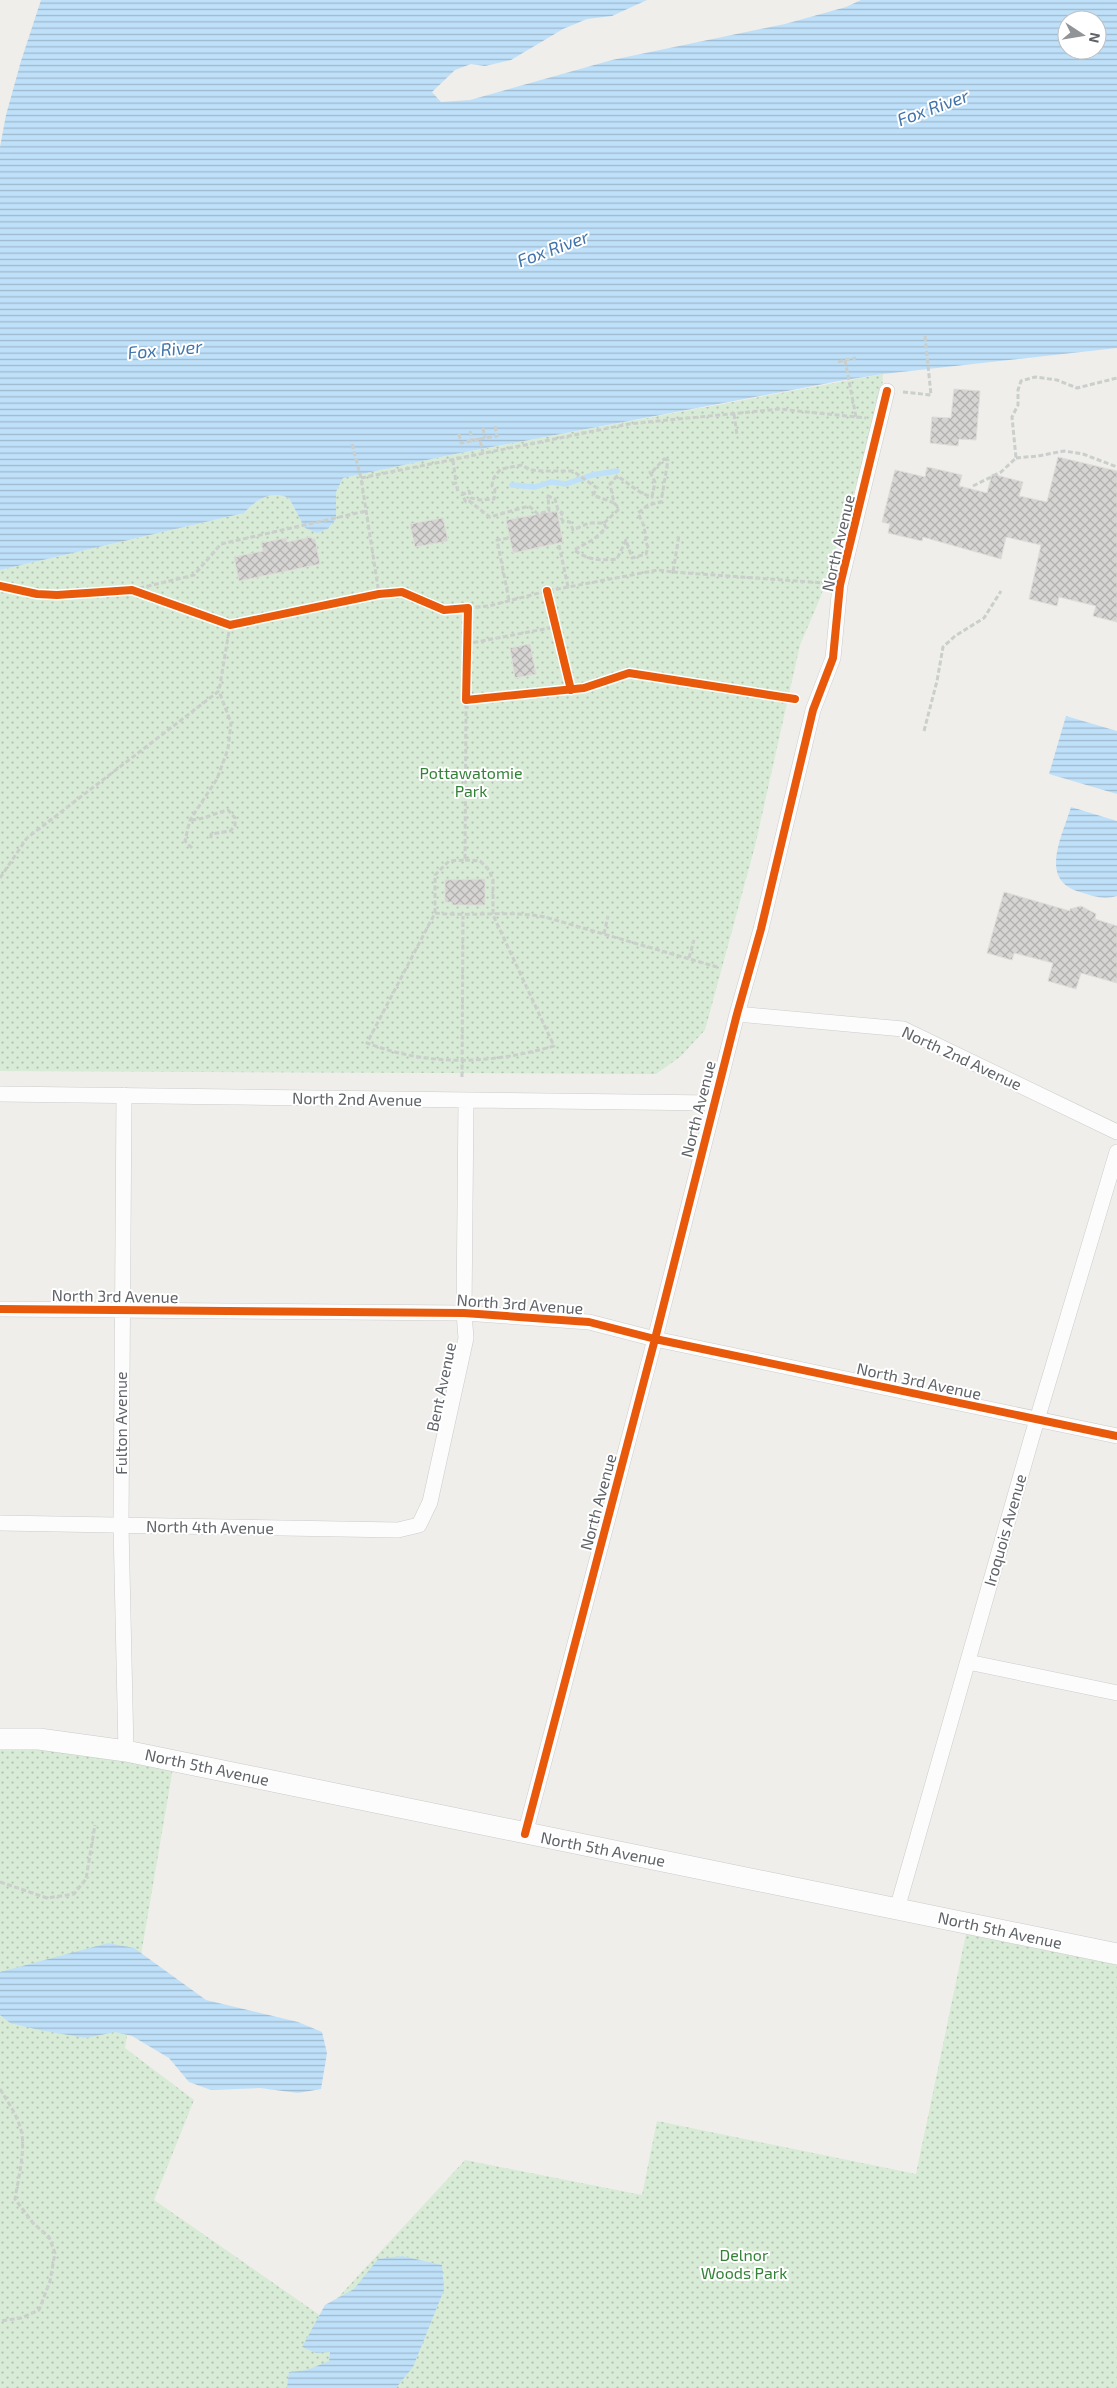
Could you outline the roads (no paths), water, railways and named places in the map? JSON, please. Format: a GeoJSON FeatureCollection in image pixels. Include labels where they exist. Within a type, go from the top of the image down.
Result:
{"type":"FeatureCollection","features":[{"type":"Feature","properties":{"kind":"main road","name":"North 5th Avenue"},"geometry":{"type":"LineString","coordinates":[[0,1739],[39,1739],[126,1751],[1117,1954]]}},
{"type":"Feature","properties":{"kind":"street","name":"North Avenue"},"geometry":{"type":"LineString","coordinates":[[525,1834],[767,904],[813,710],[834,658],[840,585],[888,391]]}},
{"type":"Feature","properties":{"kind":"street","name":"North 2nd Avenue"},"geometry":{"type":"LineString","coordinates":[[737,1014],[903,1029],[1117,1132]]}},
{"type":"Feature","properties":{"kind":"street","name":"North 2nd Avenue"},"geometry":{"type":"LineString","coordinates":[[0,1094],[714,1103]]}},
{"type":"Feature","properties":{"kind":"street","name":"Fulton Avenue"},"geometry":{"type":"LineString","coordinates":[[124,1095],[121,1525],[126,1751]]}},
{"type":"Feature","properties":{"kind":"street","name":"Bent Avenue"},"geometry":{"type":"LineString","coordinates":[[419,1525],[430,1502],[466,1338],[464,1313],[466,1101]]}},
{"type":"Feature","properties":{"kind":"street","name":"Iroquois Avenue"},"geometry":{"type":"LineString","coordinates":[[898,1909],[1117,1152]]}},
{"type":"Feature","properties":{"kind":"street","name":"North 3rd Avenue"},"geometry":{"type":"LineString","coordinates":[[0,1308],[464,1313],[589,1322],[655,1340],[1117,1436]]}},
{"type":"Feature","properties":{"kind":"street","name":"North 4th Avenue"},"geometry":{"type":"LineString","coordinates":[[0,1523],[398,1530],[419,1525]]}},
{"type":"Feature","properties":{"kind":"street"},"geometry":{"type":"LineString","coordinates":[[968,1662],[1117,1693]]}},
{"type":"Feature","properties":{"kind":"water","name":"Fox River"},"geometry":{"type":"Polygon","coordinates":[[[41,0],[647,0],[612,16],[587,19],[563,29],[511,60],[485,66],[471,64],[455,70],[432,92],[441,102],[470,100],[612,60],[785,24],[846,7],[861,0],[1117,0],[1117,348],[883,374],[839,381],[455,454],[343,478],[336,492],[336,519],[327,529],[317,533],[305,528],[289,498],[276,495],[259,500],[244,513],[0,570],[0,147],[6,115],[41,0]]]}},
{"type":"Feature","properties":{"kind":"water"},"geometry":{"type":"Polygon","coordinates":[[[1066,716],[1117,731],[1117,794],[1049,774],[1066,716]]]}},
{"type":"Feature","properties":{"kind":"water"},"geometry":{"type":"Polygon","coordinates":[[[1071,807],[1117,821],[1117,896],[1103,898],[1080,892],[1067,886],[1060,878],[1056,868],[1056,856],[1071,807]]]}},
{"type":"Feature","properties":{"kind":"water"},"geometry":{"type":"Polygon","coordinates":[[[108,1943],[134,1948],[206,2000],[298,2022],[322,2032],[327,2053],[321,2089],[298,2093],[260,2088],[211,2090],[189,2082],[169,2058],[132,2036],[115,2032],[86,2038],[10,2023],[0,2015],[0,1972],[108,1943]]]}},
{"type":"Feature","properties":{"kind":"water"},"geometry":{"type":"Polygon","coordinates":[[[402,2256],[442,2265],[444,2290],[413,2367],[396,2388],[287,2388],[289,2372],[307,2370],[329,2361],[330,2352],[316,2353],[302,2347],[325,2305],[354,2289],[378,2259],[402,2256]]]}},
{"type":"Feature","properties":{"kind":"waterway"},"geometry":{"type":"LineString","coordinates":[[512,485],[535,487],[551,482],[566,484],[592,475],[617,471]]}},
{"type":"Feature","properties":{"kind":"park label","name":"Pottawatomie Park"},"geometry":{"type":"Point","coordinates":[471,782]}},
{"type":"Feature","properties":{"kind":"park label","name":"Delnor Woods Park"},"geometry":{"type":"Point","coordinates":[744,2264]}}]}
